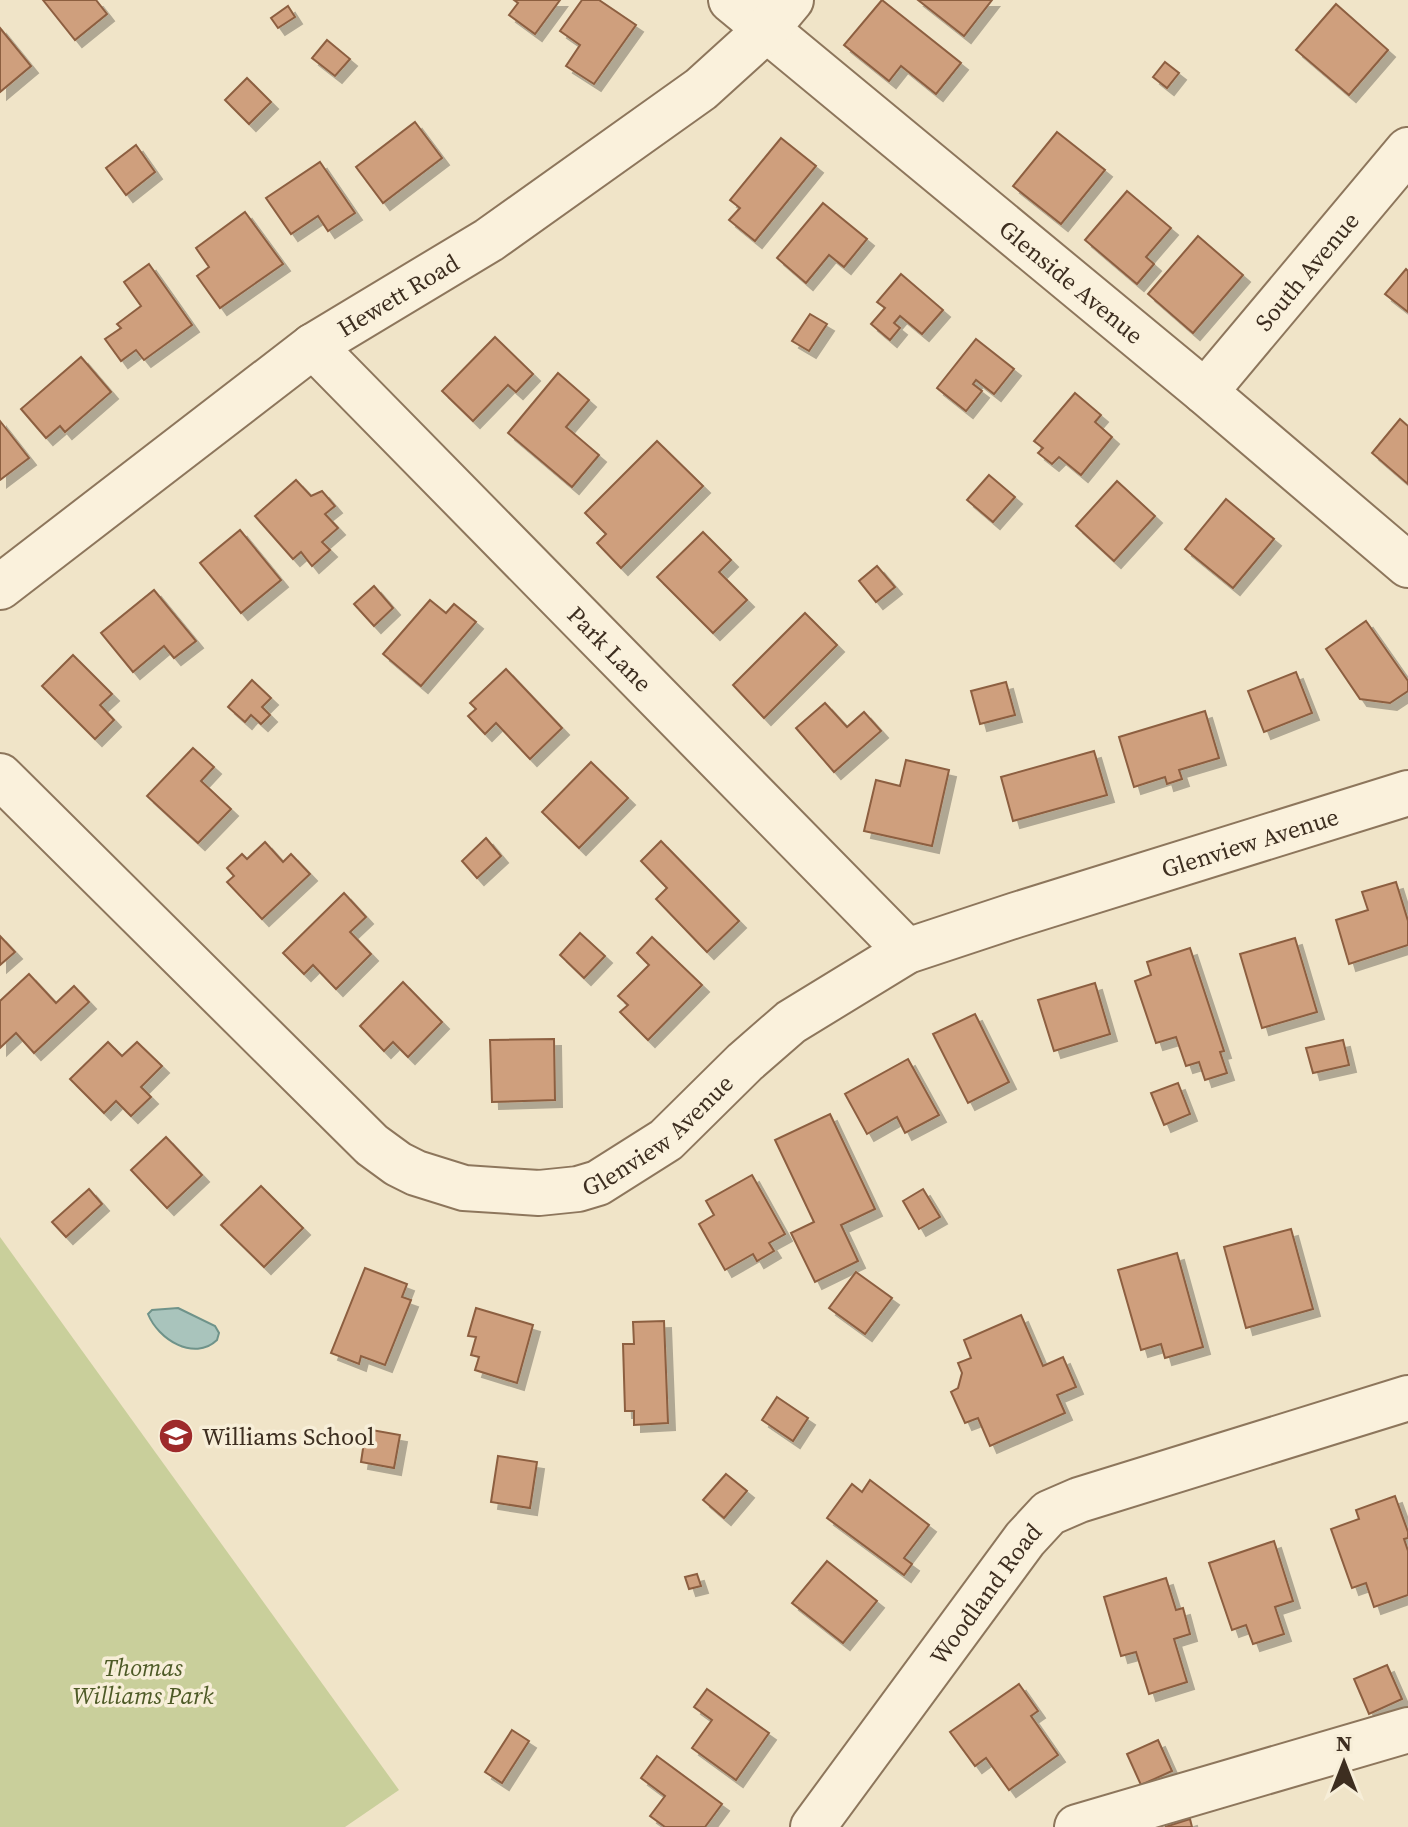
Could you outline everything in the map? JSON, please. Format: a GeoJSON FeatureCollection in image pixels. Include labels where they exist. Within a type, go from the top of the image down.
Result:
{"type":"FeatureCollection","features":[{"type":"Feature","properties":{"kind":"street","name":"Glenside Avenue"},"geometry":{"type":"LineString","coordinates":[[731,0],[778,15],[1205,392],[1408,565]]}},
{"type":"Feature","properties":{"kind":"street","name":"Hewett Road"},"geometry":{"type":"LineString","coordinates":[[0,587],[313,346],[393,295],[489,240],[633,140],[701,89],[778,15]]}},
{"type":"Feature","properties":{"kind":"street","name":"South Avenue"},"geometry":{"type":"LineString","coordinates":[[1205,392],[1408,150]]}},
{"type":"Feature","properties":{"kind":"street","name":"Park Lane"},"geometry":{"type":"LineString","coordinates":[[313,346],[907,951]]}},
{"type":"Feature","properties":{"kind":"street","name":"Glenview Avenue"},"geometry":{"type":"LineString","coordinates":[[0,776],[372,1145],[416,1173],[464,1188],[539,1193],[578,1189],[598,1183],[666,1140],[745,1062],[791,1022],[907,951],[1408,793]]}},
{"type":"Feature","properties":{"kind":"street","name":"Woodland Road"},"geometry":{"type":"LineString","coordinates":[[813,1827],[1025,1539],[1049,1513],[1079,1500],[1408,1398]]}},
{"type":"Feature","properties":{"kind":"street"},"geometry":{"type":"LineString","coordinates":[[1077,1827],[1408,1730]]}},
{"type":"Feature","properties":{"kind":"green space","name":"Thomas Williams Park"},"geometry":{"type":"Polygon","coordinates":[[[0,1237],[399,1790],[345,1827],[0,1827],[0,1237]]]}},
{"type":"Feature","properties":{"kind":"water"},"geometry":{"type":"Polygon","coordinates":[[[178,1308],[215,1326],[219,1333],[217,1340],[198,1349],[178,1345],[160,1332],[148,1314],[152,1310],[178,1308]]]}},
{"type":"Feature","properties":{"kind":"building"},"geometry":{"type":"Polygon","coordinates":[[[43,0],[96,0],[107,14],[75,40],[43,0]]]}},
{"type":"Feature","properties":{"kind":"building"},"geometry":{"type":"Polygon","coordinates":[[[514,0],[560,0],[535,34],[509,15],[518,3],[514,0]]]}},
{"type":"Feature","properties":{"kind":"building"},"geometry":{"type":"Polygon","coordinates":[[[582,0],[599,0],[636,25],[594,84],[566,66],[580,45],[560,31],[582,0]]]}},
{"type":"Feature","properties":{"kind":"building"},"geometry":{"type":"Polygon","coordinates":[[[882,0],[961,63],[936,94],[901,66],[889,81],[844,45],[882,0]]]}},
{"type":"Feature","properties":{"kind":"building"},"geometry":{"type":"Polygon","coordinates":[[[918,0],[992,0],[964,36],[918,0]]]}},
{"type":"Feature","properties":{"kind":"building"},"geometry":{"type":"Polygon","coordinates":[[[1336,4],[1388,50],[1349,95],[1296,50],[1336,4]]]}},
{"type":"Feature","properties":{"kind":"building"},"geometry":{"type":"Polygon","coordinates":[[[288,6],[295,17],[278,28],[271,18],[288,6]]]}},
{"type":"Feature","properties":{"kind":"building"},"geometry":{"type":"Polygon","coordinates":[[[0,28],[31,66],[0,92],[0,28]]]}},
{"type":"Feature","properties":{"kind":"building"},"geometry":{"type":"Polygon","coordinates":[[[327,40],[350,59],[335,76],[312,58],[327,40]]]}},
{"type":"Feature","properties":{"kind":"building"},"geometry":{"type":"Polygon","coordinates":[[[1165,62],[1179,73],[1167,88],[1153,77],[1165,62]]]}},
{"type":"Feature","properties":{"kind":"building"},"geometry":{"type":"Polygon","coordinates":[[[247,78],[271,102],[249,124],[225,100],[247,78]]]}},
{"type":"Feature","properties":{"kind":"building"},"geometry":{"type":"Polygon","coordinates":[[[415,122],[442,158],[383,203],[356,167],[415,122]]]}},
{"type":"Feature","properties":{"kind":"building"},"geometry":{"type":"Polygon","coordinates":[[[1057,132],[1105,170],[1061,224],[1013,186],[1057,132]]]}},
{"type":"Feature","properties":{"kind":"building"},"geometry":{"type":"Polygon","coordinates":[[[781,138],[816,166],[755,241],[729,220],[740,208],[730,200],[781,138]]]}},
{"type":"Feature","properties":{"kind":"building"},"geometry":{"type":"Polygon","coordinates":[[[136,145],[155,172],[126,195],[106,168],[136,145]]]}},
{"type":"Feature","properties":{"kind":"building"},"geometry":{"type":"Polygon","coordinates":[[[320,162],[355,213],[328,231],[318,216],[291,234],[266,198],[320,162]]]}},
{"type":"Feature","properties":{"kind":"building"},"geometry":{"type":"Polygon","coordinates":[[[1127,191],[1171,228],[1146,257],[1154,264],[1137,284],[1085,240],[1127,191]]]}},
{"type":"Feature","properties":{"kind":"building"},"geometry":{"type":"Polygon","coordinates":[[[823,203],[867,239],[844,267],[829,255],[806,283],[777,258],[823,203]]]}},
{"type":"Feature","properties":{"kind":"building"},"geometry":{"type":"Polygon","coordinates":[[[245,212],[283,264],[220,308],[197,276],[209,267],[196,248],[245,212]]]}},
{"type":"Feature","properties":{"kind":"building"},"geometry":{"type":"Polygon","coordinates":[[[1198,236],[1243,275],[1193,333],[1148,294],[1198,236]]]}},
{"type":"Feature","properties":{"kind":"building"},"geometry":{"type":"Polygon","coordinates":[[[149,264],[192,325],[144,360],[136,350],[121,361],[105,339],[121,328],[117,324],[141,306],[124,282],[149,264]]]}},
{"type":"Feature","properties":{"kind":"building"},"geometry":{"type":"Polygon","coordinates":[[[1406,269],[1408,271],[1408,312],[1385,294],[1406,269]]]}},
{"type":"Feature","properties":{"kind":"building"},"geometry":{"type":"Polygon","coordinates":[[[901,274],[943,310],[922,334],[900,316],[894,323],[900,328],[890,340],[871,324],[885,308],[877,302],[901,274]]]}},
{"type":"Feature","properties":{"kind":"building"},"geometry":{"type":"Polygon","coordinates":[[[810,314],[827,324],[809,351],[792,341],[810,314]]]}},
{"type":"Feature","properties":{"kind":"building"},"geometry":{"type":"Polygon","coordinates":[[[495,337],[533,374],[516,392],[508,385],[473,421],[442,391],[495,337]]]}},
{"type":"Feature","properties":{"kind":"building"},"geometry":{"type":"Polygon","coordinates":[[[976,339],[1014,369],[994,394],[976,380],[973,384],[982,391],[966,411],[937,388],[976,339]]]}},
{"type":"Feature","properties":{"kind":"building"},"geometry":{"type":"Polygon","coordinates":[[[81,357],[111,392],[65,432],[60,426],[46,438],[21,409],[81,357]]]}},
{"type":"Feature","properties":{"kind":"building"},"geometry":{"type":"Polygon","coordinates":[[[558,373],[589,400],[566,427],[599,455],[572,487],[508,433],[558,373]]]}},
{"type":"Feature","properties":{"kind":"building"},"geometry":{"type":"Polygon","coordinates":[[[1075,393],[1101,415],[1095,422],[1112,437],[1081,475],[1059,457],[1052,464],[1038,453],[1043,448],[1034,441],[1075,393]]]}},
{"type":"Feature","properties":{"kind":"building"},"geometry":{"type":"Polygon","coordinates":[[[1400,419],[1408,426],[1408,484],[1372,453],[1400,419]]]}},
{"type":"Feature","properties":{"kind":"building"},"geometry":{"type":"Polygon","coordinates":[[[0,421],[29,458],[0,480],[0,421]]]}},
{"type":"Feature","properties":{"kind":"building"},"geometry":{"type":"Polygon","coordinates":[[[657,441],[703,486],[621,568],[597,543],[606,534],[585,513],[657,441]]]}},
{"type":"Feature","properties":{"kind":"building"},"geometry":{"type":"Polygon","coordinates":[[[989,475],[1015,497],[993,522],[967,500],[989,475]]]}},
{"type":"Feature","properties":{"kind":"building"},"geometry":{"type":"Polygon","coordinates":[[[296,480],[311,496],[322,491],[335,506],[325,514],[338,528],[322,542],[330,550],[312,566],[301,552],[293,559],[255,516],[296,480]]]}},
{"type":"Feature","properties":{"kind":"building"},"geometry":{"type":"Polygon","coordinates":[[[1117,481],[1155,516],[1114,561],[1076,526],[1117,481]]]}},
{"type":"Feature","properties":{"kind":"building"},"geometry":{"type":"Polygon","coordinates":[[[1226,499],[1274,539],[1233,588],[1185,549],[1226,499]]]}},
{"type":"Feature","properties":{"kind":"building"},"geometry":{"type":"Polygon","coordinates":[[[240,530],[281,580],[241,613],[200,563],[240,530]]]}},
{"type":"Feature","properties":{"kind":"building"},"geometry":{"type":"Polygon","coordinates":[[[703,532],[731,560],[719,572],[747,600],[713,633],[657,577],[703,532]]]}},
{"type":"Feature","properties":{"kind":"building"},"geometry":{"type":"Polygon","coordinates":[[[877,566],[895,587],[876,602],[859,581],[877,566]]]}},
{"type":"Feature","properties":{"kind":"building"},"geometry":{"type":"Polygon","coordinates":[[[374,586],[393,608],[374,626],[354,604],[374,586]]]}},
{"type":"Feature","properties":{"kind":"building"},"geometry":{"type":"Polygon","coordinates":[[[154,590],[196,641],[174,658],[164,646],[133,672],[101,633],[154,590]]]}},
{"type":"Feature","properties":{"kind":"building"},"geometry":{"type":"Polygon","coordinates":[[[430,600],[446,613],[454,604],[476,622],[421,686],[383,654],[430,600]]]}},
{"type":"Feature","properties":{"kind":"building"},"geometry":{"type":"Polygon","coordinates":[[[805,613],[837,645],[764,718],[733,685],[805,613]]]}},
{"type":"Feature","properties":{"kind":"building"},"geometry":{"type":"Polygon","coordinates":[[[1366,621],[1408,681],[1408,691],[1390,703],[1360,699],[1326,649],[1366,621]]]}},
{"type":"Feature","properties":{"kind":"building"},"geometry":{"type":"Polygon","coordinates":[[[73,655],[112,694],[100,705],[114,720],[95,739],[42,686],[73,655]]]}},
{"type":"Feature","properties":{"kind":"building"},"geometry":{"type":"Polygon","coordinates":[[[506,669],[562,728],[530,759],[496,723],[485,734],[468,716],[476,709],[470,703],[506,669]]]}},
{"type":"Feature","properties":{"kind":"building"},"geometry":{"type":"Polygon","coordinates":[[[1296,672],[1312,713],[1264,732],[1248,691],[1296,672]]]}},
{"type":"Feature","properties":{"kind":"building"},"geometry":{"type":"Polygon","coordinates":[[[252,680],[271,698],[262,707],[270,715],[261,724],[251,715],[245,722],[228,707],[252,680]]]}},
{"type":"Feature","properties":{"kind":"building"},"geometry":{"type":"Polygon","coordinates":[[[1006,682],[1015,715],[980,724],[971,691],[1006,682]]]}},
{"type":"Feature","properties":{"kind":"building"},"geometry":{"type":"Polygon","coordinates":[[[825,703],[847,727],[864,712],[881,731],[834,772],[796,728],[825,703]]]}},
{"type":"Feature","properties":{"kind":"building"},"geometry":{"type":"Polygon","coordinates":[[[1205,711],[1219,758],[1179,770],[1182,779],[1167,784],[1165,777],[1134,787],[1119,737],[1205,711]]]}},
{"type":"Feature","properties":{"kind":"building"},"geometry":{"type":"Polygon","coordinates":[[[193,748],[214,767],[201,781],[231,809],[198,843],[147,796],[193,748]]]}},
{"type":"Feature","properties":{"kind":"building"},"geometry":{"type":"Polygon","coordinates":[[[1094,751],[1107,795],[1013,821],[1001,777],[1094,751]]]}},
{"type":"Feature","properties":{"kind":"building"},"geometry":{"type":"Polygon","coordinates":[[[906,760],[949,770],[932,846],[864,831],[876,780],[900,786],[906,760]]]}},
{"type":"Feature","properties":{"kind":"building"},"geometry":{"type":"Polygon","coordinates":[[[591,762],[628,798],[579,848],[542,812],[591,762]]]}},
{"type":"Feature","properties":{"kind":"building"},"geometry":{"type":"Polygon","coordinates":[[[486,838],[501,856],[477,878],[462,861],[486,838]]]}},
{"type":"Feature","properties":{"kind":"building"},"geometry":{"type":"Polygon","coordinates":[[[661,841],[739,921],[707,952],[656,899],[667,888],[641,861],[661,841]]]}},
{"type":"Feature","properties":{"kind":"building"},"geometry":{"type":"Polygon","coordinates":[[[265,842],[283,862],[291,854],[310,874],[262,919],[227,882],[234,876],[227,868],[242,854],[247,859],[265,842]]]}},
{"type":"Feature","properties":{"kind":"building"},"geometry":{"type":"Polygon","coordinates":[[[1396,882],[1408,921],[1408,945],[1349,964],[1336,920],[1368,910],[1362,892],[1396,882]]]}},
{"type":"Feature","properties":{"kind":"building"},"geometry":{"type":"Polygon","coordinates":[[[344,893],[366,917],[350,932],[371,954],[336,989],[313,965],[304,974],[283,953],[344,893]]]}},
{"type":"Feature","properties":{"kind":"building"},"geometry":{"type":"Polygon","coordinates":[[[580,933],[605,956],[584,978],[560,955],[580,933]]]}},
{"type":"Feature","properties":{"kind":"building"},"geometry":{"type":"Polygon","coordinates":[[[0,936],[15,952],[0,965],[0,936]]]}},
{"type":"Feature","properties":{"kind":"building"},"geometry":{"type":"Polygon","coordinates":[[[652,937],[702,985],[648,1040],[620,1012],[628,1005],[618,996],[649,965],[637,953],[652,937]]]}},
{"type":"Feature","properties":{"kind":"building"},"geometry":{"type":"Polygon","coordinates":[[[1295,938],[1317,1012],[1262,1028],[1240,954],[1295,938]]]}},
{"type":"Feature","properties":{"kind":"building"},"geometry":{"type":"Polygon","coordinates":[[[1190,948],[1224,1051],[1220,1052],[1227,1073],[1205,1080],[1199,1062],[1186,1066],[1176,1037],[1156,1043],[1135,981],[1151,975],[1147,962],[1190,948]]]}},
{"type":"Feature","properties":{"kind":"building"},"geometry":{"type":"Polygon","coordinates":[[[29,974],[56,1003],[74,986],[89,1002],[34,1053],[16,1033],[0,1048],[0,1001],[29,974]]]}},
{"type":"Feature","properties":{"kind":"building"},"geometry":{"type":"Polygon","coordinates":[[[403,982],[442,1022],[408,1057],[393,1042],[384,1051],[360,1026],[403,982]]]}},
{"type":"Feature","properties":{"kind":"building"},"geometry":{"type":"Polygon","coordinates":[[[1095,983],[1110,1034],[1054,1051],[1038,1000],[1095,983]]]}},
{"type":"Feature","properties":{"kind":"building"},"geometry":{"type":"Polygon","coordinates":[[[975,1014],[1009,1082],[968,1103],[933,1034],[975,1014]]]}},
{"type":"Feature","properties":{"kind":"building"},"geometry":{"type":"Polygon","coordinates":[[[554,1039],[555,1100],[492,1102],[490,1040],[554,1039]]]}},
{"type":"Feature","properties":{"kind":"building"},"geometry":{"type":"Polygon","coordinates":[[[1343,1040],[1349,1065],[1313,1073],[1306,1048],[1343,1040]]]}},
{"type":"Feature","properties":{"kind":"building"},"geometry":{"type":"Polygon","coordinates":[[[108,1042],[122,1056],[137,1042],[162,1066],[141,1087],[151,1097],[131,1116],[116,1101],[104,1113],[70,1079],[108,1042]]]}},
{"type":"Feature","properties":{"kind":"building"},"geometry":{"type":"Polygon","coordinates":[[[908,1059],[939,1115],[905,1133],[897,1117],[867,1134],[845,1094],[908,1059]]]}},
{"type":"Feature","properties":{"kind":"building"},"geometry":{"type":"Polygon","coordinates":[[[1178,1083],[1190,1114],[1164,1125],[1151,1093],[1178,1083]]]}},
{"type":"Feature","properties":{"kind":"building"},"geometry":{"type":"Polygon","coordinates":[[[830,1114],[875,1209],[841,1225],[858,1261],[815,1282],[791,1233],[814,1222],[775,1140],[830,1114]]]}},
{"type":"Feature","properties":{"kind":"building"},"geometry":{"type":"Polygon","coordinates":[[[166,1137],[202,1175],[167,1208],[131,1170],[166,1137]]]}},
{"type":"Feature","properties":{"kind":"building"},"geometry":{"type":"Polygon","coordinates":[[[752,1175],[785,1234],[769,1243],[774,1251],[757,1261],[753,1254],[725,1270],[699,1224],[714,1215],[706,1201],[752,1175]]]}},
{"type":"Feature","properties":{"kind":"building"},"geometry":{"type":"Polygon","coordinates":[[[261,1186],[303,1228],[264,1267],[221,1225],[261,1186]]]}},
{"type":"Feature","properties":{"kind":"building"},"geometry":{"type":"Polygon","coordinates":[[[89,1189],[102,1204],[66,1237],[52,1222],[89,1189]]]}},
{"type":"Feature","properties":{"kind":"building"},"geometry":{"type":"Polygon","coordinates":[[[923,1189],[940,1217],[919,1229],[903,1201],[923,1189]]]}},
{"type":"Feature","properties":{"kind":"building"},"geometry":{"type":"Polygon","coordinates":[[[1291,1229],[1313,1309],[1246,1328],[1224,1247],[1291,1229]]]}},
{"type":"Feature","properties":{"kind":"building"},"geometry":{"type":"Polygon","coordinates":[[[1177,1253],[1203,1347],[1165,1358],[1161,1344],[1141,1350],[1118,1270],[1177,1253]]]}},
{"type":"Feature","properties":{"kind":"building"},"geometry":{"type":"Polygon","coordinates":[[[365,1268],[407,1284],[402,1297],[411,1300],[385,1365],[361,1356],[359,1364],[331,1353],[365,1268]]]}},
{"type":"Feature","properties":{"kind":"building"},"geometry":{"type":"Polygon","coordinates":[[[856,1272],[892,1298],[865,1334],[829,1308],[856,1272]]]}},
{"type":"Feature","properties":{"kind":"building"},"geometry":{"type":"Polygon","coordinates":[[[476,1308],[533,1325],[517,1383],[475,1370],[479,1357],[471,1355],[476,1337],[468,1336],[476,1308]]]}},
{"type":"Feature","properties":{"kind":"building"},"geometry":{"type":"Polygon","coordinates":[[[1021,1315],[1043,1366],[1063,1357],[1076,1387],[1057,1395],[1065,1413],[990,1446],[978,1418],[965,1423],[951,1392],[958,1388],[962,1373],[958,1363],[971,1358],[964,1340],[1021,1315]]]}},
{"type":"Feature","properties":{"kind":"building"},"geometry":{"type":"Polygon","coordinates":[[[664,1321],[668,1423],[634,1425],[634,1411],[625,1411],[623,1344],[634,1344],[633,1322],[664,1321]]]}},
{"type":"Feature","properties":{"kind":"building"},"geometry":{"type":"Polygon","coordinates":[[[777,1397],[808,1418],[793,1441],[762,1420],[777,1397]]]}},
{"type":"Feature","properties":{"kind":"building"},"geometry":{"type":"Polygon","coordinates":[[[366,1429],[400,1435],[394,1468],[361,1462],[366,1429]]]}},
{"type":"Feature","properties":{"kind":"building"},"geometry":{"type":"Polygon","coordinates":[[[498,1456],[537,1462],[530,1508],[491,1502],[498,1456]]]}},
{"type":"Feature","properties":{"kind":"building"},"geometry":{"type":"Polygon","coordinates":[[[726,1474],[747,1491],[724,1518],[703,1500],[726,1474]]]}},
{"type":"Feature","properties":{"kind":"building"},"geometry":{"type":"Polygon","coordinates":[[[870,1480],[929,1525],[904,1558],[912,1564],[904,1575],[827,1518],[852,1484],[862,1492],[870,1480]]]}},
{"type":"Feature","properties":{"kind":"building"},"geometry":{"type":"Polygon","coordinates":[[[1395,1496],[1408,1532],[1408,1538],[1404,1539],[1408,1551],[1408,1595],[1374,1607],[1366,1583],[1352,1588],[1331,1529],[1359,1519],[1356,1510],[1395,1496]]]}},
{"type":"Feature","properties":{"kind":"building"},"geometry":{"type":"Polygon","coordinates":[[[1274,1541],[1293,1601],[1275,1607],[1284,1634],[1253,1644],[1246,1625],[1232,1630],[1209,1563],[1274,1541]]]}},
{"type":"Feature","properties":{"kind":"building"},"geometry":{"type":"Polygon","coordinates":[[[827,1561],[877,1601],[843,1643],[792,1603],[827,1561]]]}},
{"type":"Feature","properties":{"kind":"building"},"geometry":{"type":"Polygon","coordinates":[[[697,1574],[701,1586],[689,1589],[685,1577],[697,1574]]]}},
{"type":"Feature","properties":{"kind":"building"},"geometry":{"type":"Polygon","coordinates":[[[1166,1578],[1176,1610],[1183,1608],[1190,1634],[1174,1639],[1187,1682],[1149,1694],[1136,1652],[1121,1656],[1104,1597],[1166,1578]]]}},
{"type":"Feature","properties":{"kind":"building"},"geometry":{"type":"Polygon","coordinates":[[[1387,1665],[1402,1699],[1369,1714],[1354,1679],[1387,1665]]]}},
{"type":"Feature","properties":{"kind":"building"},"geometry":{"type":"Polygon","coordinates":[[[1019,1684],[1038,1711],[1031,1716],[1058,1755],[1009,1790],[986,1758],[975,1766],[950,1732],[1019,1684]]]}},
{"type":"Feature","properties":{"kind":"building"},"geometry":{"type":"Polygon","coordinates":[[[707,1689],[769,1733],[736,1780],[692,1748],[712,1720],[694,1707],[707,1689]]]}},
{"type":"Feature","properties":{"kind":"building"},"geometry":{"type":"Polygon","coordinates":[[[512,1730],[529,1741],[502,1783],[485,1772],[512,1730]]]}},
{"type":"Feature","properties":{"kind":"building"},"geometry":{"type":"Polygon","coordinates":[[[1158,1740],[1172,1771],[1141,1785],[1127,1754],[1158,1740]]]}},
{"type":"Feature","properties":{"kind":"building"},"geometry":{"type":"Polygon","coordinates":[[[657,1756],[722,1804],[705,1827],[665,1827],[650,1816],[665,1796],[641,1778],[657,1756]]]}},
{"type":"Feature","properties":{"kind":"building"},"geometry":{"type":"Polygon","coordinates":[[[1190,1819],[1192,1827],[1165,1827],[1190,1819]]]}},
{"type":"Feature","properties":{"kind":"place","name":"Williams School"},"geometry":{"type":"Point","coordinates":[176,1436]}}]}
